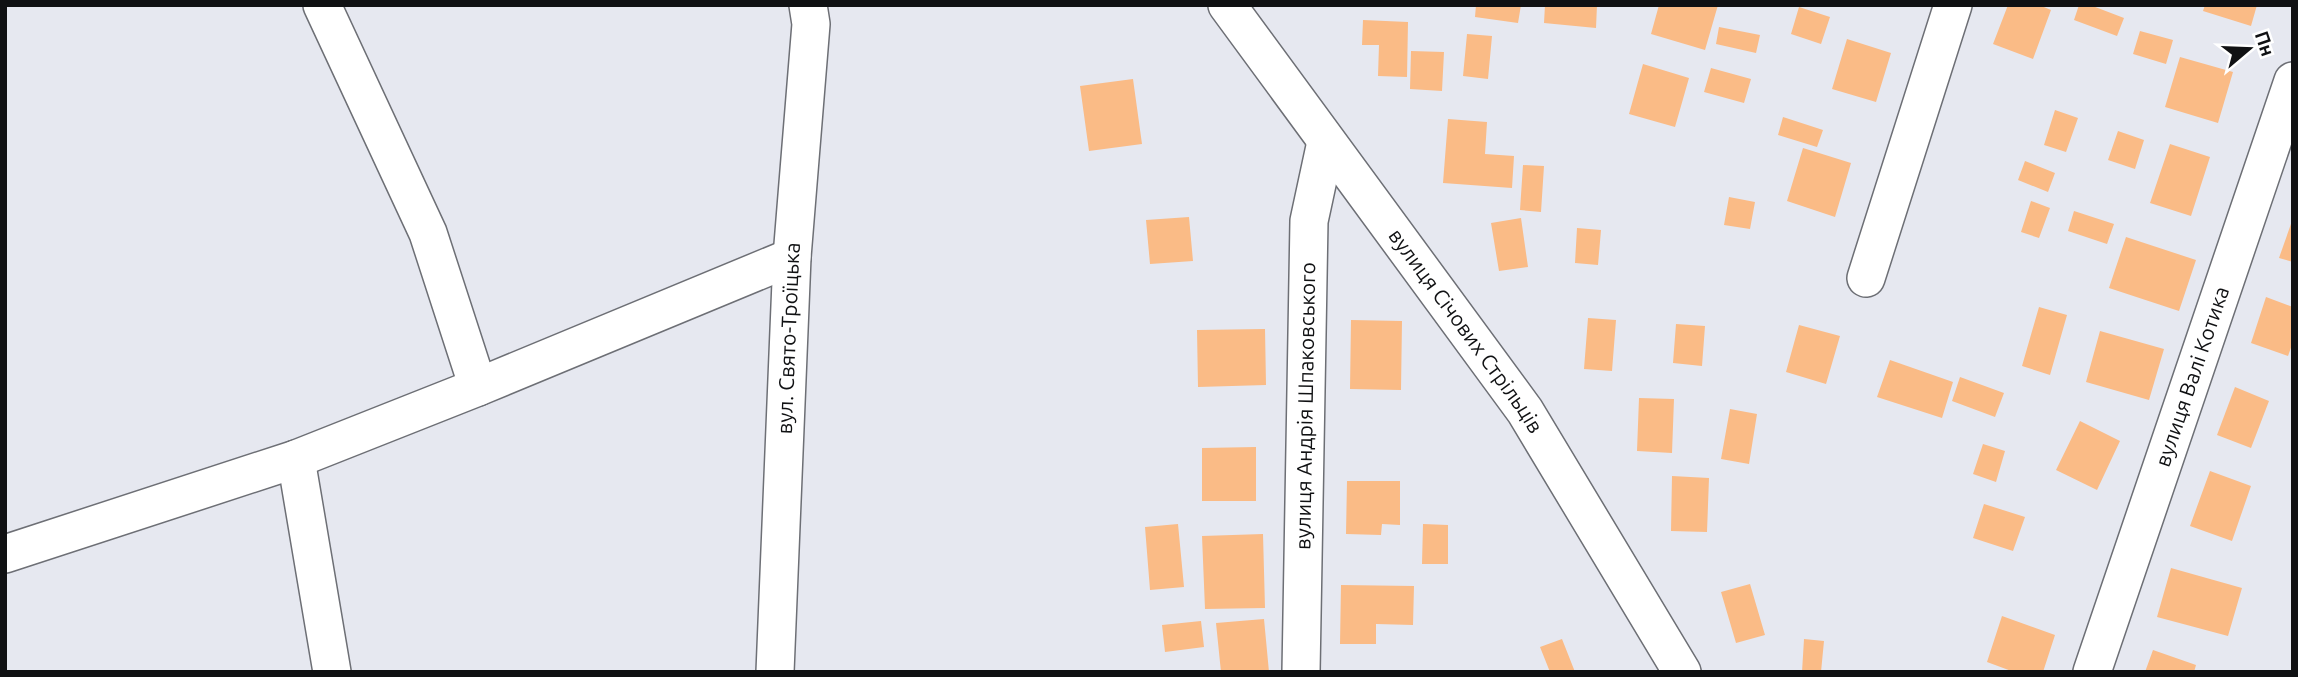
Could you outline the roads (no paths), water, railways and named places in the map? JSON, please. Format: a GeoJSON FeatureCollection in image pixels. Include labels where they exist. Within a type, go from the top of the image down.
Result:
{"type":"FeatureCollection","features":[{"type":"Feature","properties":{"kind":"street"},"geometry":{"type":"LineString","coordinates":[[322,5],[428,233],[478,387]]}},
{"type":"Feature","properties":{"kind":"street","name":"вул. Свято-Троїцька"},"geometry":{"type":"LineString","coordinates":[[775,672],[792,257],[811,24],[808,5]]}},
{"type":"Feature","properties":{"kind":"street","name":"вулиця Січових Стрільців"},"geometry":{"type":"LineString","coordinates":[[1227,5],[1525,411],[1682,672]]}},
{"type":"Feature","properties":{"kind":"street"},"geometry":{"type":"LineString","coordinates":[[1866,278],[1952,5]]}},
{"type":"Feature","properties":{"kind":"street","name":"вулиця Валі Котика"},"geometry":{"type":"LineString","coordinates":[[2092,672],[2293,82]]}},
{"type":"Feature","properties":{"kind":"street","name":"вулиця Андрія Шпаковського"},"geometry":{"type":"LineString","coordinates":[[1301,672],[1309,221],[1326,142]]}},
{"type":"Feature","properties":{"kind":"street"},"geometry":{"type":"LineString","coordinates":[[5,554],[296,459],[792,257]]}},
{"type":"Feature","properties":{"kind":"street"},"geometry":{"type":"LineString","coordinates":[[296,459],[332,672]]}}]}
